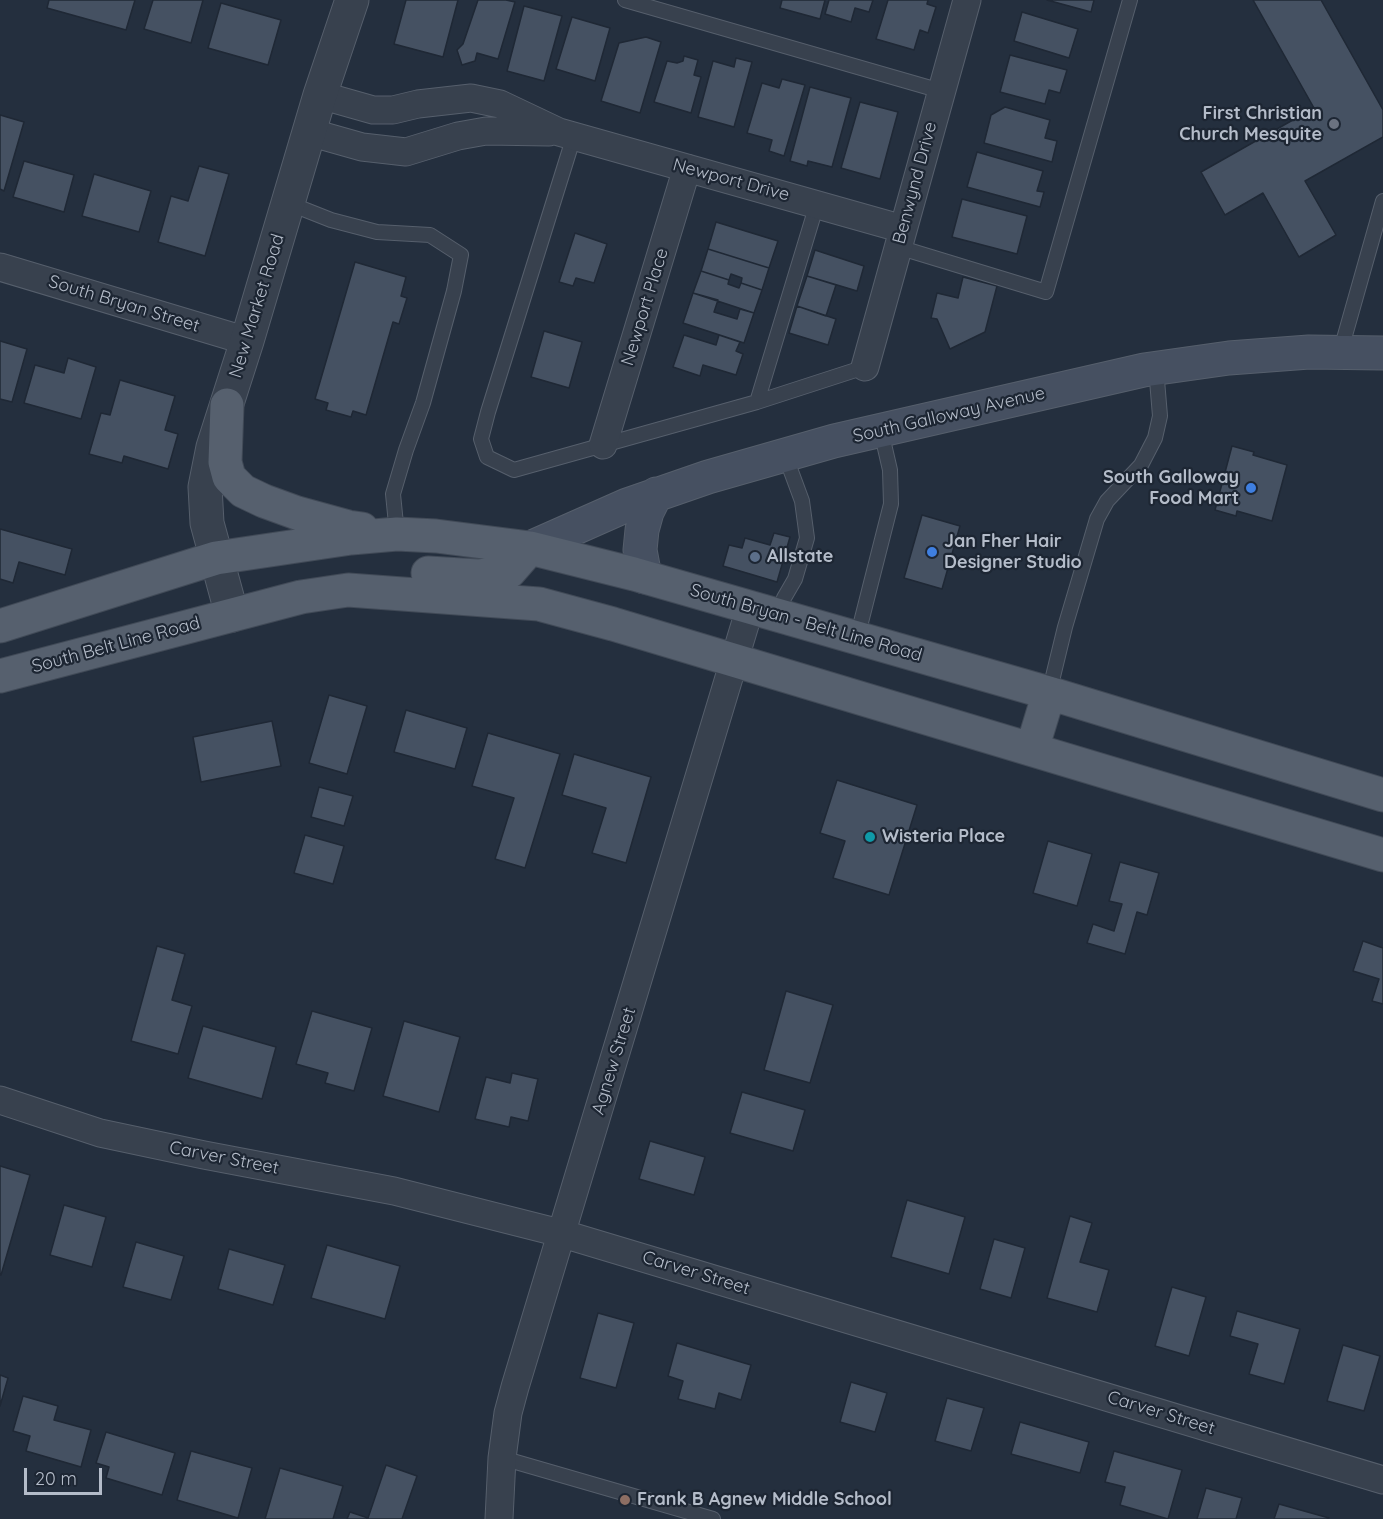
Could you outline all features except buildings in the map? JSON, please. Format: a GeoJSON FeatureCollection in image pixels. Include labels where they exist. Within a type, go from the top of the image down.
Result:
{"type":"FeatureCollection","features":[{"type":"Feature","properties":{"kind":"main road","name":"South Galloway Avenue"},"geometry":{"type":"LineString","coordinates":[[530,548],[656,494],[834,441],[1156,368],[1229,358],[1309,352],[1383,353]]}},
{"type":"Feature","properties":{"kind":"main road"},"geometry":{"type":"LineString","coordinates":[[227,405],[225,462],[229,477],[243,491],[297,513],[348,526],[397,534]]}},
{"type":"Feature","properties":{"kind":"main road"},"geometry":{"type":"LineString","coordinates":[[645,577],[640,550],[642,530],[647,512],[656,494]]}},
{"type":"Feature","properties":{"kind":"main road","name":"South Bryan - Belt Line Road"},"geometry":{"type":"LineString","coordinates":[[216,558],[351,538],[397,534],[436,536],[530,548],[645,577],[1049,693],[1383,795]]}},
{"type":"Feature","properties":{"kind":"main road"},"geometry":{"type":"LineString","coordinates":[[348,590],[384,576],[418,572],[478,576],[509,572],[530,548]]}},
{"type":"Feature","properties":{"kind":"main road"},"geometry":{"type":"LineString","coordinates":[[0,626],[216,558]]}},
{"type":"Feature","properties":{"kind":"main road"},"geometry":{"type":"LineString","coordinates":[[232,615],[301,597],[348,590],[539,604],[735,660],[1383,855]]}},
{"type":"Feature","properties":{"kind":"main road","name":"South Belt Line Road"},"geometry":{"type":"LineString","coordinates":[[0,676],[232,615]]}},
{"type":"Feature","properties":{"kind":"main road"},"geometry":{"type":"LineString","coordinates":[[1032,749],[1049,693]]}},
{"type":"Feature","properties":{"kind":"street","name":"New Market Road"},"geometry":{"type":"LineString","coordinates":[[232,615],[207,523],[205,487],[213,447],[320,95],[352,0]]}},
{"type":"Feature","properties":{"kind":"street","name":"Benwynd Drive"},"geometry":{"type":"LineString","coordinates":[[865,367],[967,0]]}},
{"type":"Feature","properties":{"kind":"street","name":"Newport Drive"},"geometry":{"type":"LineString","coordinates":[[320,95],[373,110],[393,110],[418,104],[471,98],[500,104],[566,134],[817,204],[900,238]]}},
{"type":"Feature","properties":{"kind":"street","name":"Newport Drive"},"geometry":{"type":"LineString","coordinates":[[309,132],[362,147],[406,152],[458,136],[486,131],[566,134]]}},
{"type":"Feature","properties":{"kind":"street","name":"Newport Place"},"geometry":{"type":"LineString","coordinates":[[603,445],[687,168]]}},
{"type":"Feature","properties":{"kind":"street","name":"South Bryan Street"},"geometry":{"type":"LineString","coordinates":[[0,267],[247,341]]}},
{"type":"Feature","properties":{"kind":"street","name":"Agnew Street"},"geometry":{"type":"LineString","coordinates":[[499,1519],[502,1458],[508,1413],[515,1387],[735,660],[764,612]]}},
{"type":"Feature","properties":{"kind":"street","name":"Carver Street"},"geometry":{"type":"LineString","coordinates":[[0,1100],[100,1132],[204,1155],[394,1191],[560,1233],[1383,1480]]}},
{"type":"Feature","properties":{"kind":"lane"},"geometry":{"type":"LineString","coordinates":[[625,0],[941,91]]}},
{"type":"Feature","properties":{"kind":"lane"},"geometry":{"type":"LineString","coordinates":[[900,238],[1046,292],[1130,0]]}},
{"type":"Feature","properties":{"kind":"lane"},"geometry":{"type":"LineString","coordinates":[[566,134],[488,412],[482,439],[487,457],[514,470],[757,402],[865,367]]}},
{"type":"Feature","properties":{"kind":"lane"},"geometry":{"type":"LineString","coordinates":[[1340,353],[1383,201]]}},
{"type":"Feature","properties":{"kind":"lane"},"geometry":{"type":"LineString","coordinates":[[288,203],[331,220],[377,232],[430,236],[460,255],[454,291],[442,336],[393,494],[397,534]]}},
{"type":"Feature","properties":{"kind":"lane"},"geometry":{"type":"LineString","coordinates":[[757,402],[817,204]]}},
{"type":"Feature","properties":{"kind":"lane"},"geometry":{"type":"LineString","coordinates":[[1049,693],[1065,627],[1097,519],[1107,501],[1141,465],[1155,438],[1160,416],[1156,368]]}},
{"type":"Feature","properties":{"kind":"lane"},"geometry":{"type":"LineString","coordinates":[[857,638],[891,504],[890,470],[881,431]]}},
{"type":"Feature","properties":{"kind":"lane"},"geometry":{"type":"LineString","coordinates":[[764,612],[784,598],[795,579],[807,538],[802,501],[785,455]]}},
{"type":"Feature","properties":{"kind":"lane"},"geometry":{"type":"LineString","coordinates":[[502,1458],[713,1519]]}},
{"type":"Feature","properties":{"kind":"place","name":"First Christian Church Mesquite"},"geometry":{"type":"Point","coordinates":[1334,124]}},
{"type":"Feature","properties":{"kind":"place","name":"South Galloway Food Mart"},"geometry":{"type":"Point","coordinates":[1251,488]}},
{"type":"Feature","properties":{"kind":"place","name":"Jan Fher Hair Designer Studio"},"geometry":{"type":"Point","coordinates":[932,552]}},
{"type":"Feature","properties":{"kind":"place","name":"Allstate"},"geometry":{"type":"Point","coordinates":[755,557]}},
{"type":"Feature","properties":{"kind":"place","name":"Wisteria Place"},"geometry":{"type":"Point","coordinates":[870,837]}},
{"type":"Feature","properties":{"kind":"place","name":"Frank B Agnew Middle School"},"geometry":{"type":"Point","coordinates":[625,1500]}}]}
